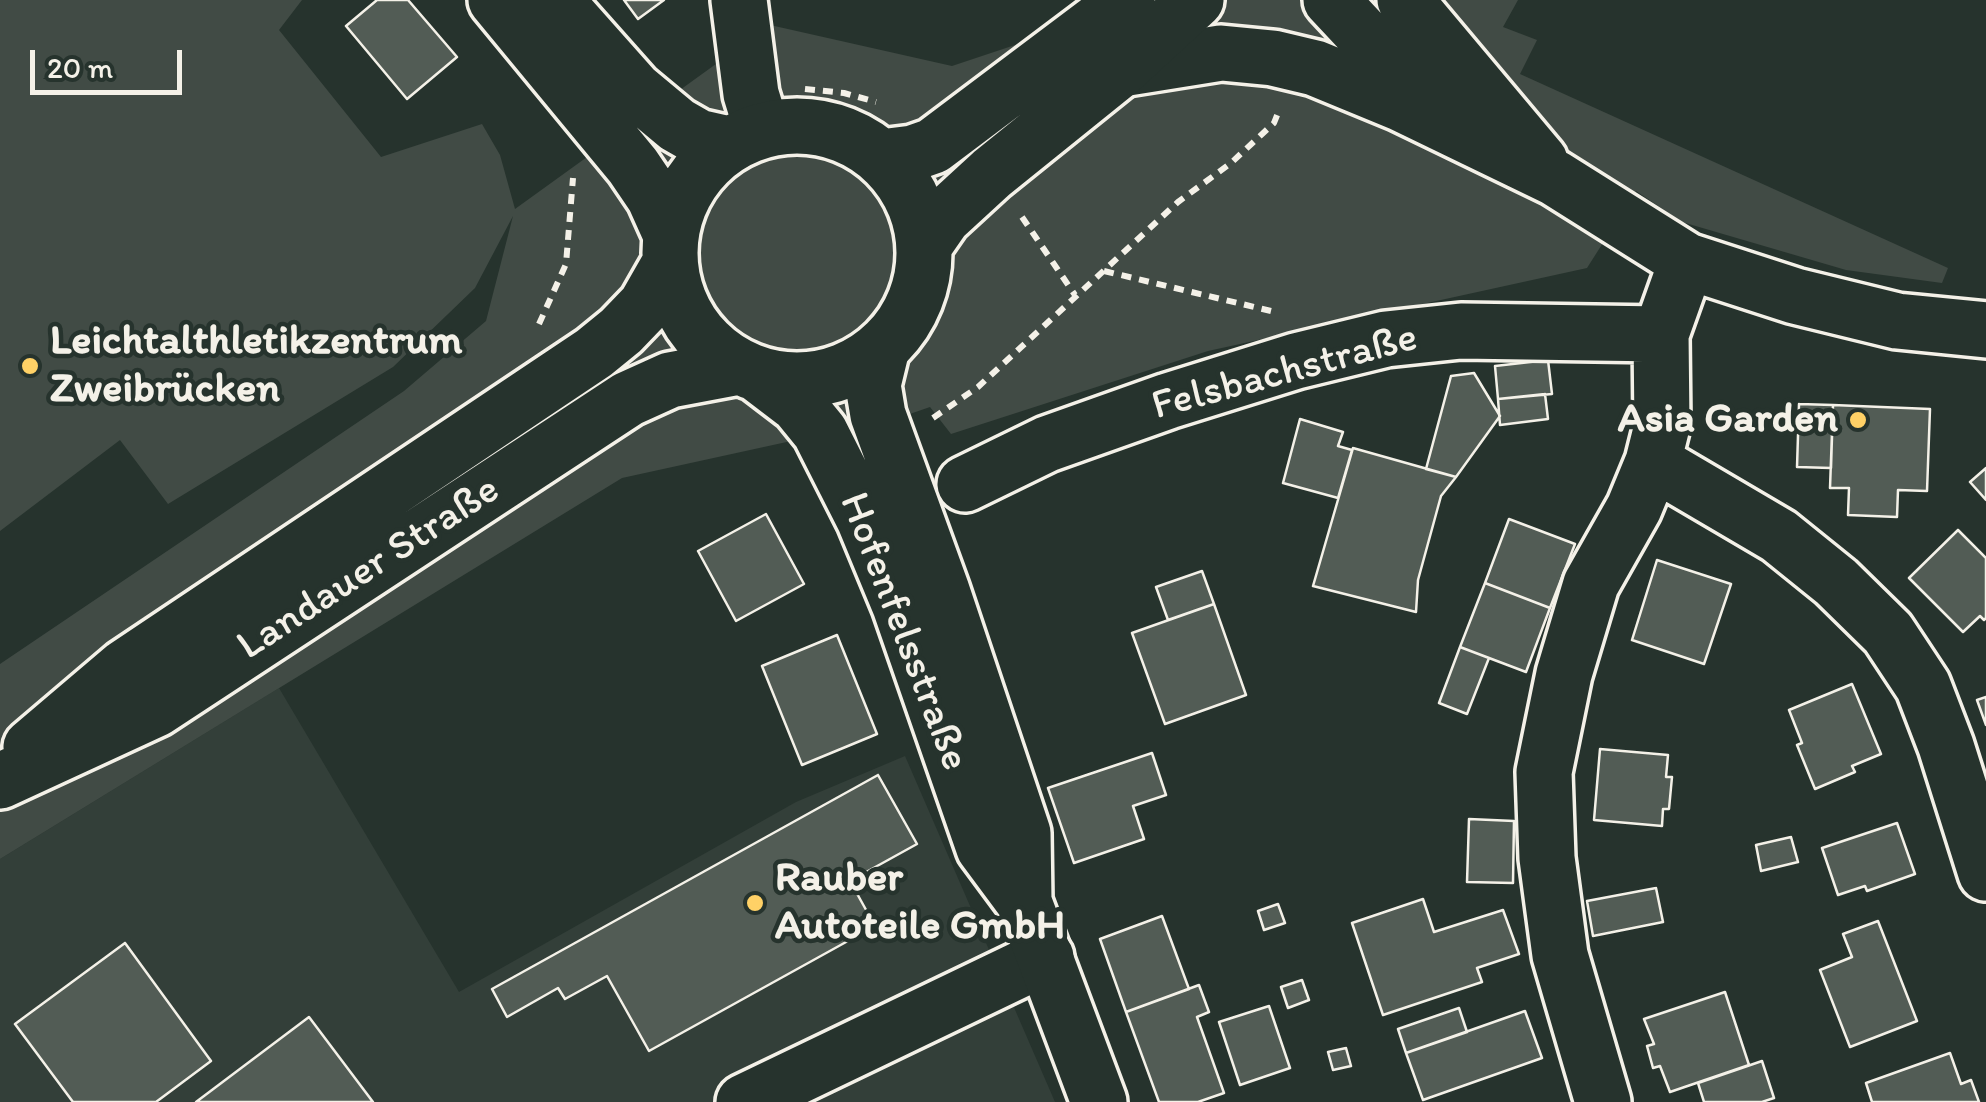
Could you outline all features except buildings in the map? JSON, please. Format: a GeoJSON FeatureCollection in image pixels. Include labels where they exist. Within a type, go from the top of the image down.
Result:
{"type":"FeatureCollection","features":[{"type":"Feature","properties":{"kind":"main road"},"geometry":{"type":"LineString","coordinates":[[496,0],[633,166],[654,197],[684,312],[698,334],[750,372],[784,380],[834,376],[859,366],[900,327],[923,274],[925,244],[920,220],[898,175],[885,132]]}},
{"type":"Feature","properties":{"kind":"main road"},"geometry":{"type":"LineString","coordinates":[[555,0],[634,90],[698,137],[747,123],[808,128],[859,142],[885,132]]}},
{"type":"Feature","properties":{"kind":"main road"},"geometry":{"type":"LineString","coordinates":[[670,249],[678,207],[692,181],[747,123],[738,0]]}},
{"type":"Feature","properties":{"kind":"main road"},"geometry":{"type":"LineString","coordinates":[[885,132],[913,153],[933,146],[1126,0]]}},
{"type":"Feature","properties":{"kind":"main road"},"geometry":{"type":"LineString","coordinates":[[925,244],[943,218],[992,173],[1121,68],[1196,0]]}},
{"type":"Feature","properties":{"kind":"main road"},"geometry":{"type":"LineString","coordinates":[[1331,0],[1451,128]]}},
{"type":"Feature","properties":{"kind":"main road"},"geometry":{"type":"LineString","coordinates":[[1405,0],[1555,178]]}},
{"type":"Feature","properties":{"kind":"main road"},"geometry":{"type":"LineString","coordinates":[[1121,68],[1221,54],[1315,68],[1555,178],[1687,261],[1795,296],[1897,321],[1986,330]]}},
{"type":"Feature","properties":{"kind":"main road","name":"Landauer Straße"},"geometry":{"type":"LineString","coordinates":[[0,778],[125,667],[594,353],[646,305],[670,249]]}},
{"type":"Feature","properties":{"kind":"main road"},"geometry":{"type":"LineString","coordinates":[[1603,1102],[1560,955],[1547,858],[1544,772],[1564,674],[1592,584],[1634,508],[1653,462],[1662,426],[1660,334],[1687,261]]}},
{"type":"Feature","properties":{"kind":"main road","name":"Felsbachstraße"},"geometry":{"type":"LineString","coordinates":[[965,484],[1047,444],[1168,401],[1296,361],[1386,339],[1461,331],[1660,334]]}},
{"type":"Feature","properties":{"kind":"main road","name":"Hofenfelsstraße"},"geometry":{"type":"LineString","coordinates":[[882,348],[873,385],[878,415],[1024,832],[1024,902]]}},
{"type":"Feature","properties":{"kind":"main road","name":"Landauer Straße"},"geometry":{"type":"LineString","coordinates":[[0,778],[156,709],[628,399],[670,380],[750,372]]}},
{"type":"Feature","properties":{"kind":"main road","name":"Hofenfelsstraße"},"geometry":{"type":"LineString","coordinates":[[750,372],[798,405],[820,432],[841,472],[900,606],[984,848],[1024,902],[1099,1102]]}},
{"type":"Feature","properties":{"kind":"main road"},"geometry":{"type":"LineString","coordinates":[[1653,462],[1778,536],[1836,582],[1888,633],[1922,686],[1946,746],[1986,873]]}},
{"type":"Feature","properties":{"kind":"main road"},"geometry":{"type":"LineString","coordinates":[[744,1102],[1046,957]]}},
{"type":"Feature","properties":{"kind":"path"},"geometry":{"type":"LineString","coordinates":[[890,448],[978,387],[1178,202],[1231,163],[1274,124],[1285,96],[1286,61]]}},
{"type":"Feature","properties":{"kind":"path"},"geometry":{"type":"LineString","coordinates":[[747,123],[810,90],[844,94],[885,132]]}},
{"type":"Feature","properties":{"kind":"path"},"geometry":{"type":"LineString","coordinates":[[992,173],[1075,295]]}},
{"type":"Feature","properties":{"kind":"path"},"geometry":{"type":"LineString","coordinates":[[1102,270],[1273,312]]}},
{"type":"Feature","properties":{"kind":"shaded area"},"geometry":{"type":"Polygon","coordinates":[[[0,0],[302,0],[279,30],[381,157],[482,124],[500,155],[515,209],[770,25],[952,66],[1024,42],[1075,0],[1518,0],[1503,27],[1537,40],[1520,74],[1948,268],[1942,283],[1846,270],[1682,222],[1636,191],[1587,268],[1208,351],[951,434],[930,407],[901,417],[622,478],[0,859],[0,664],[404,391],[486,321],[513,216],[475,288],[393,367],[168,504],[120,440],[0,531],[0,0]]]}},
{"type":"Feature","properties":{"kind":"shaded area"},"geometry":{"type":"Polygon","coordinates":[[[279,688],[459,992],[796,802],[905,756],[1055,1102],[0,1102],[0,859],[279,688]]]}},
{"type":"Feature","properties":{"kind":"place","name":"Leichtalthletikzentrum Zweibrücken"},"geometry":{"type":"Point","coordinates":[30,366]}},
{"type":"Feature","properties":{"kind":"place","name":"Asia Garden"},"geometry":{"type":"Point","coordinates":[1858,420]}},
{"type":"Feature","properties":{"kind":"place","name":"Rauber Autoteile GmbH"},"geometry":{"type":"Point","coordinates":[755,903]}}]}
